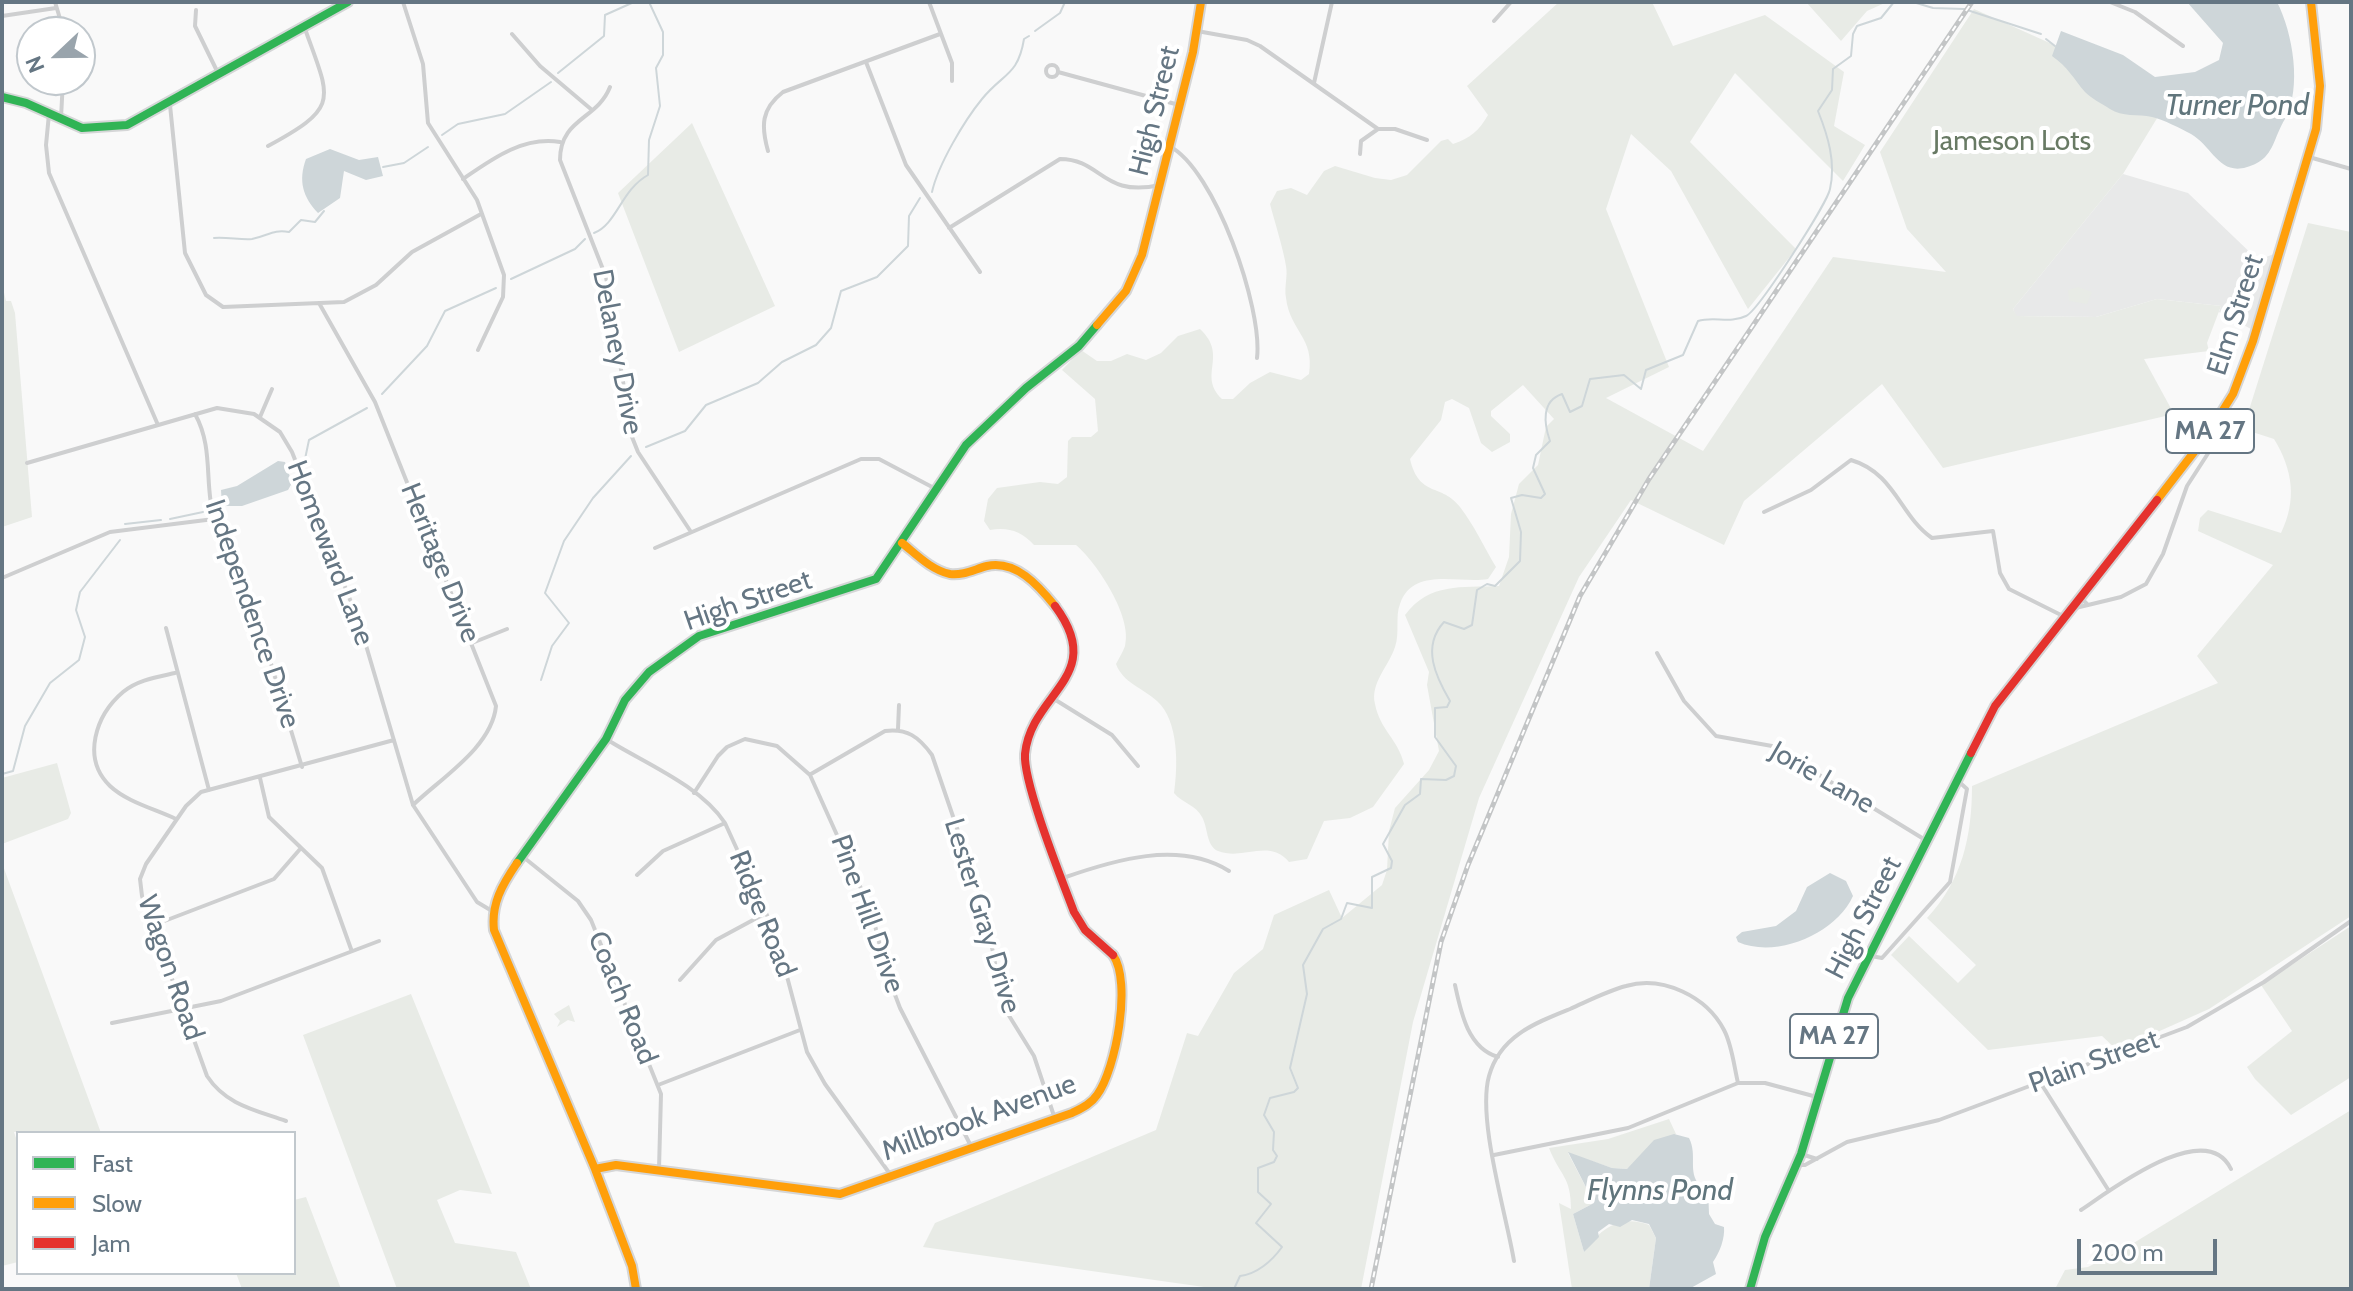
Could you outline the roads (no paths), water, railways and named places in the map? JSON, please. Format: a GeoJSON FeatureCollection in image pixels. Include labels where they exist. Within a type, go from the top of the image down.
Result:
{"type":"FeatureCollection","features":[{"type":"Feature","properties":{"kind":"street"},"geometry":{"type":"LineString","coordinates":[[2,97],[85,129],[102,130],[170,105],[217,71],[348,2]]}},
{"type":"Feature","properties":{"kind":"street"},"geometry":{"type":"LineString","coordinates":[[403,2],[423,64],[428,123],[477,200],[504,275],[504,287],[478,350]]}},
{"type":"Feature","properties":{"kind":"street"},"geometry":{"type":"LineString","coordinates":[[929,2],[952,63],[952,81]]}},
{"type":"Feature","properties":{"kind":"street","name":"High Street"},"geometry":{"type":"LineString","coordinates":[[492,911],[504,882],[521,856],[606,739],[625,700],[649,672],[710,631],[871,582],[881,574],[934,488],[975,435],[1079,346],[1126,291],[1142,255],[1197,31],[1201,2]]}},
{"type":"Feature","properties":{"kind":"street"},"geometry":{"type":"LineString","coordinates":[[1314,83],[1332,2]]}},
{"type":"Feature","properties":{"kind":"street"},"geometry":{"type":"LineString","coordinates":[[1494,21],[1511,2]]}},
{"type":"Feature","properties":{"kind":"street"},"geometry":{"type":"LineString","coordinates":[[2110,2],[2135,12],[2183,46]]}},
{"type":"Feature","properties":{"kind":"street","name":"Elm Street"},"geometry":{"type":"LineString","coordinates":[[1949,796],[1995,706],[2222,414],[2244,369],[2309,157],[2318,117],[2320,86],[2311,2]]}},
{"type":"Feature","properties":{"kind":"street"},"geometry":{"type":"LineString","coordinates":[[2,16],[56,5]]}},
{"type":"Feature","properties":{"kind":"street"},"geometry":{"type":"LineString","coordinates":[[196,10],[195,26],[217,71]]}},
{"type":"Feature","properties":{"kind":"street"},"geometry":{"type":"LineString","coordinates":[[268,146],[309,124],[323,110],[324,86],[304,26]]}},
{"type":"Feature","properties":{"kind":"street"},"geometry":{"type":"LineString","coordinates":[[1197,31],[1247,40],[1378,129]]}},
{"type":"Feature","properties":{"kind":"street"},"geometry":{"type":"LineString","coordinates":[[512,34],[540,66],[592,110]]}},
{"type":"Feature","properties":{"kind":"street"},"geometry":{"type":"LineString","coordinates":[[768,151],[763,118],[773,100],[783,92],[940,34]]}},
{"type":"Feature","properties":{"kind":"street"},"geometry":{"type":"LineString","coordinates":[[866,62],[906,165],[980,272]]}},
{"type":"Feature","properties":{"kind":"street"},"geometry":{"type":"LineString","coordinates":[[1058,72],[1179,105]]}},
{"type":"Feature","properties":{"kind":"street"},"geometry":{"type":"LineString","coordinates":[[463,179],[526,143],[544,140],[560,142],[573,125],[606,97],[610,87]]}},
{"type":"Feature","properties":{"kind":"street"},"geometry":{"type":"LineString","coordinates":[[61,118],[62,96]]}},
{"type":"Feature","properties":{"kind":"street"},"geometry":{"type":"LineString","coordinates":[[170,105],[185,253],[206,295],[219,306],[234,309],[344,302],[359,296],[412,252],[481,214]]}},
{"type":"Feature","properties":{"kind":"street"},"geometry":{"type":"LineString","coordinates":[[49,113],[46,145],[49,173],[158,425]]}},
{"type":"Feature","properties":{"kind":"street"},"geometry":{"type":"LineString","coordinates":[[1360,154],[1361,141],[1378,129],[1395,129],[1427,140]]}},
{"type":"Feature","properties":{"kind":"street","name":"Delaney Drive"},"geometry":{"type":"LineString","coordinates":[[560,142],[560,160],[606,277],[632,437],[638,452],[691,532]]}},
{"type":"Feature","properties":{"kind":"street"},"geometry":{"type":"LineString","coordinates":[[1169,146],[1177,150],[1200,179],[1225,221],[1256,324],[1257,358]]}},
{"type":"Feature","properties":{"kind":"street"},"geometry":{"type":"LineString","coordinates":[[2309,157],[2351,169]]}},
{"type":"Feature","properties":{"kind":"street"},"geometry":{"type":"LineString","coordinates":[[949,228],[1060,159],[1085,163],[1114,185],[1145,189],[1160,185]]}},
{"type":"Feature","properties":{"kind":"street","name":"Heritage Drive"},"geometry":{"type":"LineString","coordinates":[[319,303],[375,402],[496,706],[495,719],[476,746],[413,805]]}},
{"type":"Feature","properties":{"kind":"street"},"geometry":{"type":"LineString","coordinates":[[27,463],[195,414],[230,409],[260,417],[272,389]]}},
{"type":"Feature","properties":{"kind":"street","name":"Independence Drive"},"geometry":{"type":"LineString","coordinates":[[195,414],[210,462],[209,497],[214,519],[269,657],[302,767]]}},
{"type":"Feature","properties":{"kind":"street"},"geometry":{"type":"LineString","coordinates":[[1764,512],[1811,490],[1851,460],[1858,462],[1891,487],[1932,538],[1993,531],[2000,573],[2009,589],[2065,613],[2134,592],[2154,573],[2187,486],[2227,424],[2222,414]]}},
{"type":"Feature","properties":{"kind":"street","name":"Homeward Lane"},"geometry":{"type":"LineString","coordinates":[[260,417],[280,432],[292,452],[360,625],[413,805],[477,902],[492,911]]}},
{"type":"Feature","properties":{"kind":"street"},"geometry":{"type":"LineString","coordinates":[[655,548],[861,459],[879,459],[934,488]]}},
{"type":"Feature","properties":{"kind":"street"},"geometry":{"type":"LineString","coordinates":[[2,578],[110,532],[214,519]]}},
{"type":"Feature","properties":{"kind":"street","name":"Millbrook Avenue"},"geometry":{"type":"LineString","coordinates":[[595,1169],[616,1165],[659,1169],[840,1194],[890,1174],[1055,1119],[1083,1108],[1100,1092],[1123,983],[1115,957],[1079,922],[1030,784],[1025,757],[1030,737],[1074,661],[1073,639],[1065,619],[1023,573],[1004,564],[947,573],[902,543]]}},
{"type":"Feature","properties":{"kind":"street"},"geometry":{"type":"LineString","coordinates":[[2079,596],[2088,605]]}},
{"type":"Feature","properties":{"kind":"street"},"geometry":{"type":"LineString","coordinates":[[166,628],[175,673],[209,790]]}},
{"type":"Feature","properties":{"kind":"street"},"geometry":{"type":"LineString","coordinates":[[472,643],[507,629]]}},
{"type":"Feature","properties":{"kind":"street","name":"Jorie Lane"},"geometry":{"type":"LineString","coordinates":[[1657,653],[1684,701],[1716,736],[1772,746],[1927,841]]}},
{"type":"Feature","properties":{"kind":"street"},"geometry":{"type":"LineString","coordinates":[[175,673],[144,681],[123,692],[102,720],[93,743],[98,766],[112,788],[176,819]]}},
{"type":"Feature","properties":{"kind":"street"},"geometry":{"type":"LineString","coordinates":[[1054,699],[1112,735],[1138,766]]}},
{"type":"Feature","properties":{"kind":"street"},"geometry":{"type":"LineString","coordinates":[[810,775],[875,736],[898,729],[899,705]]}},
{"type":"Feature","properties":{"kind":"street","name":"Lester Gray Drive"},"geometry":{"type":"LineString","coordinates":[[898,729],[915,735],[932,755],[985,910],[1003,1006],[1034,1056],[1055,1119]]}},
{"type":"Feature","properties":{"kind":"street","name":"Ridge Road"},"geometry":{"type":"LineString","coordinates":[[606,739],[717,810],[766,913],[788,975],[800,1030],[815,1069],[890,1174]]}},
{"type":"Feature","properties":{"kind":"street","name":"Pine Hill Drive"},"geometry":{"type":"LineString","coordinates":[[694,793],[718,756],[727,747],[745,739],[777,746],[810,775],[872,913],[886,971],[900,1008],[972,1148]]}},
{"type":"Feature","properties":{"kind":"street","name":"Wagon Road"},"geometry":{"type":"LineString","coordinates":[[286,1121],[241,1107],[213,1085],[142,896],[140,879],[146,864],[176,819],[191,800],[209,790],[394,740]]}},
{"type":"Feature","properties":{"kind":"street"},"geometry":{"type":"LineString","coordinates":[[260,778],[269,817],[322,868],[351,949]]}},
{"type":"Feature","properties":{"kind":"street"},"geometry":{"type":"LineString","coordinates":[[1868,955],[1882,958],[1950,882],[1967,789],[1957,780]]}},
{"type":"Feature","properties":{"kind":"street","name":"High Street"},"geometry":{"type":"LineString","coordinates":[[1750,1289],[1765,1237],[1801,1154],[1840,1018],[1868,955],[1949,796]]}},
{"type":"Feature","properties":{"kind":"street"},"geometry":{"type":"LineString","coordinates":[[637,875],[663,851],[725,823]]}},
{"type":"Feature","properties":{"kind":"street"},"geometry":{"type":"LineString","coordinates":[[153,925],[274,879],[301,848]]}},
{"type":"Feature","properties":{"kind":"street","name":"Coach Road"},"geometry":{"type":"LineString","coordinates":[[521,856],[555,880],[585,910],[658,1085],[662,1106],[659,1169]]}},
{"type":"Feature","properties":{"kind":"street"},"geometry":{"type":"LineString","coordinates":[[1063,878],[1119,859],[1140,856],[1199,858],[1229,871]]}},
{"type":"Feature","properties":{"kind":"street"},"geometry":{"type":"LineString","coordinates":[[492,911],[494,930],[595,1169],[632,1266],[636,1289]]}},
{"type":"Feature","properties":{"kind":"street"},"geometry":{"type":"LineString","coordinates":[[680,980],[716,940],[766,913]]}},
{"type":"Feature","properties":{"kind":"street","name":"Plain Street"},"geometry":{"type":"LineString","coordinates":[[1797,1165],[1817,1159],[1847,1142],[1939,1120],[2040,1081],[2112,1058],[2195,1023],[2264,982],[2351,921]]}},
{"type":"Feature","properties":{"kind":"street"},"geometry":{"type":"LineString","coordinates":[[112,1023],[221,1001],[351,949],[379,941]]}},
{"type":"Feature","properties":{"kind":"street"},"geometry":{"type":"LineString","coordinates":[[1455,985],[1473,1039],[1482,1051],[1498,1057]]}},
{"type":"Feature","properties":{"kind":"street"},"geometry":{"type":"LineString","coordinates":[[1514,1261],[1484,1107],[1488,1078],[1498,1057],[1514,1036],[1532,1024],[1628,985],[1655,985],[1682,991],[1710,1010],[1726,1033],[1738,1083]]}},
{"type":"Feature","properties":{"kind":"street"},"geometry":{"type":"LineString","coordinates":[[658,1085],[800,1030]]}},
{"type":"Feature","properties":{"kind":"street"},"geometry":{"type":"LineString","coordinates":[[2040,1081],[2109,1191]]}},
{"type":"Feature","properties":{"kind":"street"},"geometry":{"type":"LineString","coordinates":[[1494,1155],[1637,1126],[1738,1083],[1765,1083],[1817,1097]]}},
{"type":"Feature","properties":{"kind":"street"},"geometry":{"type":"LineString","coordinates":[[2081,1210],[2166,1158],[2187,1150],[2216,1153],[2226,1159],[2231,1169]]}},
{"type":"Feature","properties":{"kind":"street"},"geometry":{"type":"LineString","coordinates":[[1801,1154],[1817,1159]]}},
{"type":"Feature","properties":{"kind":"water","name":"Turner Pond"},"geometry":{"type":"Polygon","coordinates":[[[2187,2],[2277,2],[2283,15],[2293,60],[2290,106],[2267,155],[2245,168],[2226,166],[2191,134],[2162,120],[2115,112],[2087,94],[2052,56],[2061,31],[2123,55],[2155,77],[2195,72],[2219,60],[2223,43],[2187,2]]]}},
{"type":"Feature","properties":{"kind":"water"},"geometry":{"type":"Polygon","coordinates":[[[330,149],[359,160],[378,157],[383,176],[366,180],[344,171],[340,198],[318,213],[303,188],[302,174],[306,159],[330,149]]]}},
{"type":"Feature","properties":{"kind":"water"},"geometry":{"type":"Polygon","coordinates":[[[278,461],[285,462],[292,483],[288,490],[242,506],[222,506],[221,490],[237,486],[278,461]]]}},
{"type":"Feature","properties":{"kind":"water"},"geometry":{"type":"Polygon","coordinates":[[[1830,873],[1846,881],[1853,896],[1833,922],[1803,940],[1787,945],[1753,946],[1738,942],[1736,937],[1742,932],[1776,926],[1796,911],[1807,887],[1830,873]]]}},
{"type":"Feature","properties":{"kind":"water","name":"Flynns Pond"},"geometry":{"type":"Polygon","coordinates":[[[1674,1134],[1689,1138],[1694,1175],[1700,1186],[1708,1188],[1709,1214],[1715,1224],[1724,1227],[1724,1236],[1713,1262],[1716,1274],[1689,1289],[1649,1289],[1656,1238],[1649,1224],[1632,1220],[1620,1227],[1609,1224],[1598,1232],[1599,1237],[1584,1252],[1573,1214],[1592,1204],[1592,1199],[1568,1152],[1612,1168],[1627,1169],[1654,1140],[1674,1134]]]}},
{"type":"Feature","properties":{"kind":"waterway"},"geometry":{"type":"LineString","coordinates":[[558,73],[604,36],[605,15],[634,2]]}},
{"type":"Feature","properties":{"kind":"waterway"},"geometry":{"type":"LineString","coordinates":[[594,233],[602,229],[631,189],[648,175],[649,140],[660,106],[656,68],[663,55],[663,32],[649,2]]}},
{"type":"Feature","properties":{"kind":"waterway"},"geometry":{"type":"LineString","coordinates":[[1035,31],[1060,13],[1065,2]]}},
{"type":"Feature","properties":{"kind":"waterway"},"geometry":{"type":"LineString","coordinates":[[1212,1289],[1234,1289],[1240,1276],[1264,1266],[1282,1247],[1256,1223],[1271,1204],[1258,1192],[1258,1168],[1274,1162],[1277,1156],[1273,1150],[1274,1132],[1264,1115],[1270,1098],[1294,1092],[1298,1088],[1290,1068],[1307,994],[1303,965],[1323,929],[1341,919],[1347,903],[1372,908],[1372,877],[1391,868],[1392,861],[1383,844],[1405,805],[1420,794],[1421,779],[1446,780],[1454,776],[1456,766],[1435,737],[1435,708],[1447,707],[1450,701],[1433,662],[1433,642],[1444,622],[1464,629],[1472,625],[1477,590],[1487,584],[1495,586],[1520,561],[1521,532],[1511,498],[1522,495],[1541,498],[1545,494],[1533,468],[1536,455],[1550,441],[1546,427],[1547,407],[1562,394],[1570,412],[1582,406],[1590,379],[1624,375],[1641,389],[1646,370],[1683,355],[1698,321],[1740,318],[1753,310],[1791,256],[1830,189],[1830,149],[1818,111],[1832,90],[1833,69],[1851,56],[1857,26],[1881,18],[1894,2]]}},
{"type":"Feature","properties":{"kind":"waterway"},"geometry":{"type":"LineString","coordinates":[[1913,2],[1933,8],[1964,9],[2041,34]]}},
{"type":"Feature","properties":{"kind":"waterway"},"geometry":{"type":"LineString","coordinates":[[932,192],[960,131],[982,99],[1014,67],[1024,39],[1029,36]]}},
{"type":"Feature","properties":{"kind":"waterway"},"geometry":{"type":"LineString","coordinates":[[2046,39],[2055,46]]}},
{"type":"Feature","properties":{"kind":"waterway"},"geometry":{"type":"LineString","coordinates":[[442,135],[458,124],[505,114],[551,82]]}},
{"type":"Feature","properties":{"kind":"waterway"},"geometry":{"type":"LineString","coordinates":[[383,167],[404,163],[428,147]]}},
{"type":"Feature","properties":{"kind":"waterway"},"geometry":{"type":"LineString","coordinates":[[646,447],[685,431],[706,405],[758,383],[782,362],[816,345],[831,328],[841,291],[877,277],[908,246],[909,216],[920,198]]}},
{"type":"Feature","properties":{"kind":"waterway"},"geometry":{"type":"LineString","coordinates":[[214,238],[252,239],[274,232],[289,232],[301,220],[315,222],[324,211]]}},
{"type":"Feature","properties":{"kind":"waterway"},"geometry":{"type":"LineString","coordinates":[[511,279],[575,249],[585,239]]}},
{"type":"Feature","properties":{"kind":"waterway"},"geometry":{"type":"LineString","coordinates":[[382,394],[427,346],[445,311],[496,288]]}},
{"type":"Feature","properties":{"kind":"waterway"},"geometry":{"type":"LineString","coordinates":[[305,459],[309,440],[367,408]]}},
{"type":"Feature","properties":{"kind":"waterway"},"geometry":{"type":"LineString","coordinates":[[541,680],[552,646],[569,623],[545,593],[564,541],[593,498],[631,456]]}},
{"type":"Feature","properties":{"kind":"waterway"},"geometry":{"type":"LineString","coordinates":[[170,519],[203,512]]}},
{"type":"Feature","properties":{"kind":"waterway"},"geometry":{"type":"LineString","coordinates":[[125,524],[161,520]]}},
{"type":"Feature","properties":{"kind":"waterway"},"geometry":{"type":"LineString","coordinates":[[2,774],[13,771],[25,726],[50,683],[79,660],[85,637],[76,610],[80,592],[120,540]]}},
{"type":"Feature","properties":{"kind":"railway"},"geometry":{"type":"LineString","coordinates":[[1371,1289],[1441,942],[1468,865],[1580,596],[1649,479],[1972,2]]}},
{"type":"Feature","properties":{"kind":"park label","name":"Jameson Lots"},"geometry":{"type":"Point","coordinates":[2012,142]}}]}
